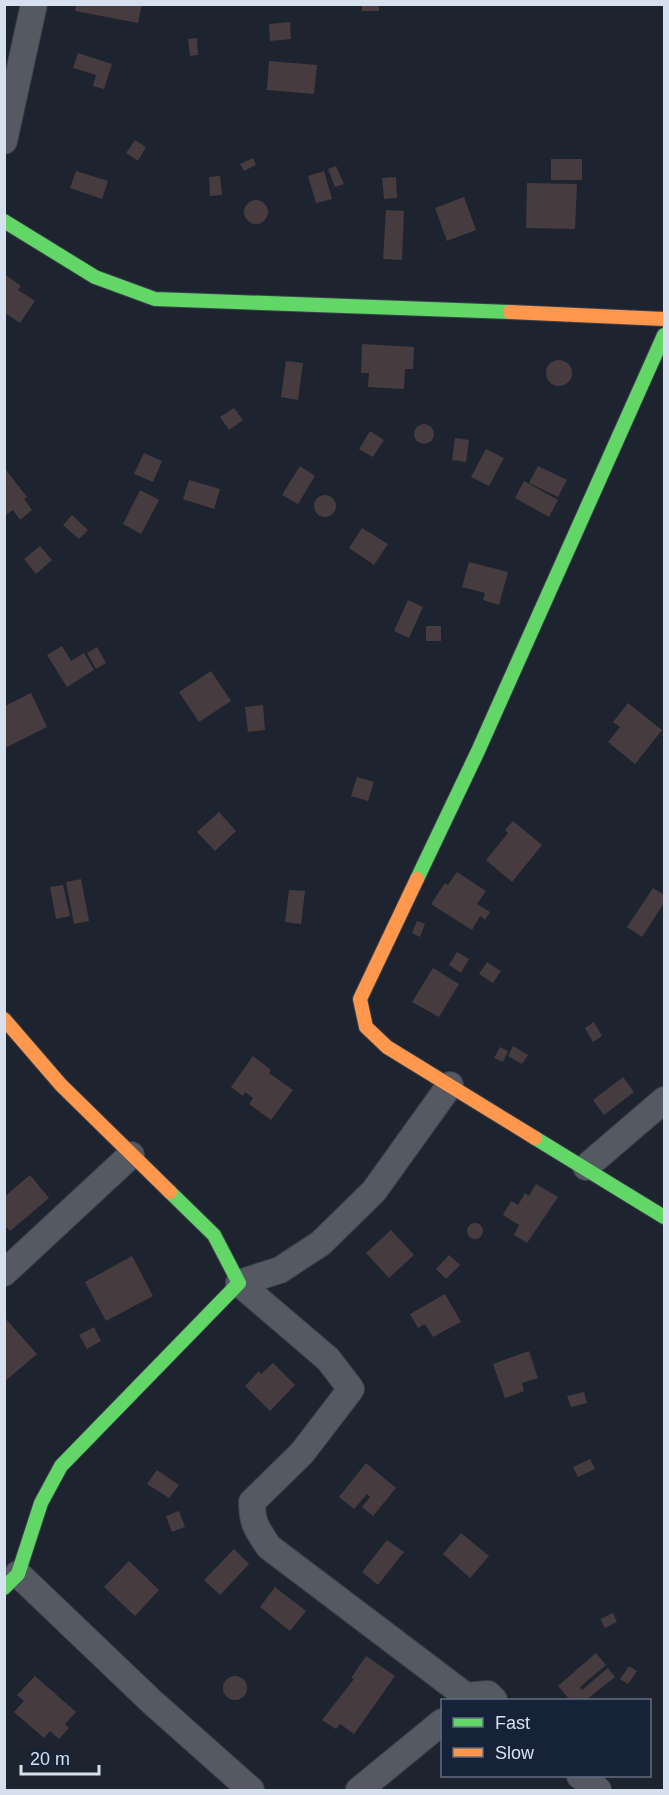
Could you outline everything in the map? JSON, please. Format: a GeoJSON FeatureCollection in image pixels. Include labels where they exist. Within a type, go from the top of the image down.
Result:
{"type":"FeatureCollection","features":[{"type":"Feature","properties":{"kind":"street"},"geometry":{"type":"LineString","coordinates":[[4,141],[34,4]]}},
{"type":"Feature","properties":{"kind":"street"},"geometry":{"type":"LineString","coordinates":[[4,221],[95,276],[155,299],[237,300],[664,320]]}},
{"type":"Feature","properties":{"kind":"street"},"geometry":{"type":"LineString","coordinates":[[664,335],[478,751],[360,999],[360,1016],[369,1034],[664,1217]]}},
{"type":"Feature","properties":{"kind":"street"},"geometry":{"type":"LineString","coordinates":[[4,1019],[61,1085],[214,1235],[239,1283],[328,1359],[351,1389],[302,1454],[252,1502],[252,1521],[269,1547],[464,1698],[488,1694],[492,1699]]}},
{"type":"Feature","properties":{"kind":"street"},"geometry":{"type":"LineString","coordinates":[[250,1791],[152,1702],[11,1581],[41,1503],[61,1466],[239,1283],[280,1270],[321,1243],[374,1191],[450,1085]]}},
{"type":"Feature","properties":{"kind":"street"},"geometry":{"type":"LineString","coordinates":[[586,1167],[664,1100]]}},
{"type":"Feature","properties":{"kind":"street"},"geometry":{"type":"LineString","coordinates":[[4,1273],[131,1155]]}},
{"type":"Feature","properties":{"kind":"street"},"geometry":{"type":"LineString","coordinates":[[359,1791],[441,1723]]}},
{"type":"Feature","properties":{"kind":"street"},"geometry":{"type":"LineString","coordinates":[[581,1777],[598,1791]]}},
{"type":"Feature","properties":{"kind":"building"},"geometry":{"type":"Polygon","coordinates":[[[76,4],[142,4],[138,23],[75,11],[76,4]]]}},
{"type":"Feature","properties":{"kind":"building"},"geometry":{"type":"Polygon","coordinates":[[[362,4],[379,4],[379,11],[362,11],[362,4]]]}},
{"type":"Feature","properties":{"kind":"building"},"geometry":{"type":"Polygon","coordinates":[[[290,22],[291,39],[270,41],[269,24],[290,22]]]}},
{"type":"Feature","properties":{"kind":"building"},"geometry":{"type":"Polygon","coordinates":[[[197,38],[198,55],[190,56],[188,39],[197,38]]]}},
{"type":"Feature","properties":{"kind":"building"},"geometry":{"type":"Polygon","coordinates":[[[78,53],[112,64],[104,89],[93,86],[96,75],[73,68],[78,53]]]}},
{"type":"Feature","properties":{"kind":"building"},"geometry":{"type":"Polygon","coordinates":[[[269,61],[317,65],[314,94],[267,90],[269,61]]]}},
{"type":"Feature","properties":{"kind":"building"},"geometry":{"type":"Polygon","coordinates":[[[135,140],[146,147],[138,161],[126,153],[135,140]]]}},
{"type":"Feature","properties":{"kind":"building"},"geometry":{"type":"Polygon","coordinates":[[[253,158],[256,165],[244,171],[240,164],[253,158]]]}},
{"type":"Feature","properties":{"kind":"building"},"geometry":{"type":"Polygon","coordinates":[[[551,159],[582,159],[582,180],[551,180],[551,159]]]}},
{"type":"Feature","properties":{"kind":"building"},"geometry":{"type":"Polygon","coordinates":[[[336,166],[344,184],[335,187],[328,169],[336,166]]]}},
{"type":"Feature","properties":{"kind":"building"},"geometry":{"type":"Polygon","coordinates":[[[76,171],[108,181],[102,199],[70,188],[76,171]]]}},
{"type":"Feature","properties":{"kind":"building"},"geometry":{"type":"Polygon","coordinates":[[[324,171],[332,199],[316,203],[308,176],[324,171]]]}},
{"type":"Feature","properties":{"kind":"building"},"geometry":{"type":"Polygon","coordinates":[[[220,176],[222,195],[210,196],[209,177],[220,176]]]}},
{"type":"Feature","properties":{"kind":"building"},"geometry":{"type":"Polygon","coordinates":[[[396,177],[397,198],[384,199],[382,178],[396,177]]]}},
{"type":"Feature","properties":{"kind":"building"},"geometry":{"type":"Polygon","coordinates":[[[527,183],[577,184],[575,229],[526,228],[527,183]]]}},
{"type":"Feature","properties":{"kind":"building"},"geometry":{"type":"Polygon","coordinates":[[[464,197],[476,230],[447,241],[435,208],[464,197]]]}},
{"type":"Feature","properties":{"kind":"building"},"geometry":{"type":"Polygon","coordinates":[[[256,200],[264,204],[268,212],[264,220],[256,224],[248,220],[244,212],[248,204],[256,200]]]}},
{"type":"Feature","properties":{"kind":"building"},"geometry":{"type":"Polygon","coordinates":[[[386,210],[404,211],[402,260],[383,259],[386,210]]]}},
{"type":"Feature","properties":{"kind":"building"},"geometry":{"type":"Polygon","coordinates":[[[4,274],[21,286],[18,290],[35,301],[20,323],[4,312],[4,274]]]}},
{"type":"Feature","properties":{"kind":"building"},"geometry":{"type":"Polygon","coordinates":[[[362,344],[414,347],[413,369],[405,369],[404,389],[368,387],[369,373],[361,373],[362,344]]]}},
{"type":"Feature","properties":{"kind":"building"},"geometry":{"type":"Polygon","coordinates":[[[559,360],[568,364],[572,373],[568,382],[559,386],[550,382],[546,373],[550,364],[559,360]]]}},
{"type":"Feature","properties":{"kind":"building"},"geometry":{"type":"Polygon","coordinates":[[[286,361],[303,363],[298,400],[281,397],[286,361]]]}},
{"type":"Feature","properties":{"kind":"building"},"geometry":{"type":"Polygon","coordinates":[[[234,408],[243,420],[229,430],[220,417],[234,408]]]}},
{"type":"Feature","properties":{"kind":"building"},"geometry":{"type":"Polygon","coordinates":[[[424,424],[431,427],[434,434],[431,441],[424,444],[417,441],[414,434],[417,427],[424,424]]]}},
{"type":"Feature","properties":{"kind":"building"},"geometry":{"type":"Polygon","coordinates":[[[370,431],[384,440],[373,457],[359,449],[370,431]]]}},
{"type":"Feature","properties":{"kind":"building"},"geometry":{"type":"Polygon","coordinates":[[[455,438],[469,440],[466,462],[452,460],[455,438]]]}},
{"type":"Feature","properties":{"kind":"building"},"geometry":{"type":"Polygon","coordinates":[[[486,449],[504,458],[489,486],[471,477],[486,449]]]}},
{"type":"Feature","properties":{"kind":"building"},"geometry":{"type":"Polygon","coordinates":[[[144,453],[162,461],[153,482],[134,474],[144,453]]]}},
{"type":"Feature","properties":{"kind":"building"},"geometry":{"type":"Polygon","coordinates":[[[300,466],[315,476],[298,504],[282,495],[300,466]]]}},
{"type":"Feature","properties":{"kind":"building"},"geometry":{"type":"Polygon","coordinates":[[[538,466],[567,480],[558,497],[529,483],[538,466]]]}},
{"type":"Feature","properties":{"kind":"building"},"geometry":{"type":"Polygon","coordinates":[[[6,470],[27,497],[24,499],[32,510],[20,520],[13,510],[4,516],[6,470]]]}},
{"type":"Feature","properties":{"kind":"building"},"geometry":{"type":"Polygon","coordinates":[[[189,480],[220,489],[214,509],[183,499],[189,480]]]}},
{"type":"Feature","properties":{"kind":"building"},"geometry":{"type":"Polygon","coordinates":[[[524,481],[558,500],[549,517],[515,498],[524,481]]]}},
{"type":"Feature","properties":{"kind":"building"},"geometry":{"type":"Polygon","coordinates":[[[140,490],[159,500],[141,534],[123,524],[140,490]]]}},
{"type":"Feature","properties":{"kind":"building"},"geometry":{"type":"Polygon","coordinates":[[[325,495],[333,498],[336,506],[333,514],[325,517],[317,514],[314,506],[317,498],[325,495]]]}},
{"type":"Feature","properties":{"kind":"building"},"geometry":{"type":"Polygon","coordinates":[[[72,515],[88,530],[79,539],[63,525],[72,515]]]}},
{"type":"Feature","properties":{"kind":"building"},"geometry":{"type":"Polygon","coordinates":[[[362,528],[388,544],[374,565],[349,548],[362,528]]]}},
{"type":"Feature","properties":{"kind":"building"},"geometry":{"type":"Polygon","coordinates":[[[40,546],[52,560],[36,574],[24,559],[40,546]]]}},
{"type":"Feature","properties":{"kind":"building"},"geometry":{"type":"Polygon","coordinates":[[[469,562],[508,572],[499,605],[483,600],[485,593],[462,587],[469,562]]]}},
{"type":"Feature","properties":{"kind":"building"},"geometry":{"type":"Polygon","coordinates":[[[408,600],[423,607],[409,638],[394,631],[408,600]]]}},
{"type":"Feature","properties":{"kind":"building"},"geometry":{"type":"Polygon","coordinates":[[[426,626],[441,626],[441,641],[426,641],[426,626]]]}},
{"type":"Feature","properties":{"kind":"building"},"geometry":{"type":"Polygon","coordinates":[[[62,646],[71,661],[84,653],[94,670],[67,687],[47,655],[62,646]]]}},
{"type":"Feature","properties":{"kind":"building"},"geometry":{"type":"Polygon","coordinates":[[[97,647],[106,663],[96,669],[87,653],[97,647]]]}},
{"type":"Feature","properties":{"kind":"building"},"geometry":{"type":"Polygon","coordinates":[[[211,671],[231,701],[199,722],[179,692],[211,671]]]}},
{"type":"Feature","properties":{"kind":"building"},"geometry":{"type":"Polygon","coordinates":[[[31,693],[47,727],[5,748],[5,706],[31,693]]]}},
{"type":"Feature","properties":{"kind":"building"},"geometry":{"type":"Polygon","coordinates":[[[628,703],[662,730],[635,764],[608,742],[620,727],[613,722],[628,703]]]}},
{"type":"Feature","properties":{"kind":"building"},"geometry":{"type":"Polygon","coordinates":[[[263,705],[265,730],[248,732],[245,707],[263,705]]]}},
{"type":"Feature","properties":{"kind":"building"},"geometry":{"type":"Polygon","coordinates":[[[357,777],[374,782],[368,801],[351,796],[357,777]]]}},
{"type":"Feature","properties":{"kind":"building"},"geometry":{"type":"Polygon","coordinates":[[[219,812],[236,831],[215,851],[197,832],[219,812]]]}},
{"type":"Feature","properties":{"kind":"building"},"geometry":{"type":"Polygon","coordinates":[[[513,821],[542,845],[512,882],[486,860],[508,833],[505,830],[513,821]]]}},
{"type":"Feature","properties":{"kind":"building"},"geometry":{"type":"Polygon","coordinates":[[[457,872],[486,891],[477,904],[490,912],[485,920],[480,916],[472,930],[431,904],[445,883],[448,885],[457,872]]]}},
{"type":"Feature","properties":{"kind":"building"},"geometry":{"type":"Polygon","coordinates":[[[81,879],[89,921],[74,924],[66,882],[81,879]]]}},
{"type":"Feature","properties":{"kind":"building"},"geometry":{"type":"Polygon","coordinates":[[[63,885],[70,916],[56,919],[50,887],[63,885]]]}},
{"type":"Feature","properties":{"kind":"building"},"geometry":{"type":"Polygon","coordinates":[[[653,888],[664,895],[664,903],[642,937],[627,927],[653,888]]]}},
{"type":"Feature","properties":{"kind":"building"},"geometry":{"type":"Polygon","coordinates":[[[289,890],[305,891],[301,924],[285,922],[289,890]]]}},
{"type":"Feature","properties":{"kind":"building"},"geometry":{"type":"Polygon","coordinates":[[[417,921],[425,924],[420,937],[412,933],[417,921]]]}},
{"type":"Feature","properties":{"kind":"building"},"geometry":{"type":"Polygon","coordinates":[[[457,952],[469,959],[461,973],[449,965],[457,952]]]}},
{"type":"Feature","properties":{"kind":"building"},"geometry":{"type":"Polygon","coordinates":[[[487,962],[501,971],[493,983],[479,974],[487,962]]]}},
{"type":"Feature","properties":{"kind":"building"},"geometry":{"type":"Polygon","coordinates":[[[433,968],[459,984],[439,1017],[412,1002],[433,968]]]}},
{"type":"Feature","properties":{"kind":"building"},"geometry":{"type":"Polygon","coordinates":[[[594,1022],[602,1036],[593,1042],[585,1028],[594,1022]]]}},
{"type":"Feature","properties":{"kind":"building"},"geometry":{"type":"Polygon","coordinates":[[[513,1046],[528,1055],[522,1064],[508,1056],[513,1046]]]}},
{"type":"Feature","properties":{"kind":"building"},"geometry":{"type":"Polygon","coordinates":[[[500,1047],[508,1051],[503,1062],[494,1058],[500,1047]]]}},
{"type":"Feature","properties":{"kind":"building"},"geometry":{"type":"Polygon","coordinates":[[[253,1056],[271,1070],[269,1073],[293,1090],[271,1120],[249,1104],[253,1098],[245,1092],[243,1096],[231,1087],[253,1056]]]}},
{"type":"Feature","properties":{"kind":"building"},"geometry":{"type":"Polygon","coordinates":[[[623,1077],[634,1092],[604,1115],[593,1100],[623,1077]]]}},
{"type":"Feature","properties":{"kind":"building"},"geometry":{"type":"Polygon","coordinates":[[[30,1175],[49,1198],[10,1231],[4,1225],[4,1197],[30,1175]]]}},
{"type":"Feature","properties":{"kind":"building"},"geometry":{"type":"Polygon","coordinates":[[[536,1184],[558,1197],[527,1243],[514,1235],[519,1225],[503,1215],[511,1201],[518,1205],[525,1193],[529,1196],[536,1184]]]}},
{"type":"Feature","properties":{"kind":"building"},"geometry":{"type":"Polygon","coordinates":[[[475,1223],[481,1225],[483,1231],[481,1237],[475,1239],[469,1237],[467,1231],[469,1225],[475,1223]]]}},
{"type":"Feature","properties":{"kind":"building"},"geometry":{"type":"Polygon","coordinates":[[[391,1230],[414,1255],[389,1278],[366,1253],[391,1230]]]}},
{"type":"Feature","properties":{"kind":"building"},"geometry":{"type":"Polygon","coordinates":[[[449,1255],[460,1265],[446,1279],[436,1269],[449,1255]]]}},
{"type":"Feature","properties":{"kind":"building"},"geometry":{"type":"Polygon","coordinates":[[[132,1256],[153,1296],[106,1321],[85,1282],[132,1256]]]}},
{"type":"Feature","properties":{"kind":"building"},"geometry":{"type":"Polygon","coordinates":[[[445,1294],[461,1322],[433,1337],[425,1324],[418,1328],[410,1314],[445,1294]]]}},
{"type":"Feature","properties":{"kind":"building"},"geometry":{"type":"Polygon","coordinates":[[[4,1317],[37,1354],[4,1382],[4,1317]]]}},
{"type":"Feature","properties":{"kind":"building"},"geometry":{"type":"Polygon","coordinates":[[[94,1327],[101,1341],[87,1349],[79,1335],[94,1327]]]}},
{"type":"Feature","properties":{"kind":"building"},"geometry":{"type":"Polygon","coordinates":[[[529,1351],[538,1378],[522,1383],[524,1391],[505,1398],[493,1364],[529,1351]]]}},
{"type":"Feature","properties":{"kind":"building"},"geometry":{"type":"Polygon","coordinates":[[[273,1363],[295,1385],[270,1411],[245,1386],[259,1371],[261,1374],[273,1363]]]}},
{"type":"Feature","properties":{"kind":"building"},"geometry":{"type":"Polygon","coordinates":[[[584,1392],[587,1403],[571,1407],[567,1396],[584,1392]]]}},
{"type":"Feature","properties":{"kind":"building"},"geometry":{"type":"Polygon","coordinates":[[[590,1459],[595,1469],[578,1477],[573,1467],[590,1459]]]}},
{"type":"Feature","properties":{"kind":"building"},"geometry":{"type":"Polygon","coordinates":[[[366,1463],[396,1488],[373,1516],[362,1507],[370,1497],[367,1494],[354,1509],[339,1497],[366,1463]]]}},
{"type":"Feature","properties":{"kind":"building"},"geometry":{"type":"Polygon","coordinates":[[[157,1470],[179,1485],[169,1498],[147,1484],[157,1470]]]}},
{"type":"Feature","properties":{"kind":"building"},"geometry":{"type":"Polygon","coordinates":[[[179,1511],[185,1527],[172,1532],[166,1516],[179,1511]]]}},
{"type":"Feature","properties":{"kind":"building"},"geometry":{"type":"Polygon","coordinates":[[[461,1533],[489,1556],[470,1578],[443,1554],[461,1533]]]}},
{"type":"Feature","properties":{"kind":"building"},"geometry":{"type":"Polygon","coordinates":[[[387,1540],[404,1552],[378,1585],[362,1572],[387,1540]]]}},
{"type":"Feature","properties":{"kind":"building"},"geometry":{"type":"Polygon","coordinates":[[[234,1549],[249,1564],[220,1595],[204,1580],[234,1549]]]}},
{"type":"Feature","properties":{"kind":"building"},"geometry":{"type":"Polygon","coordinates":[[[129,1561],[159,1590],[135,1616],[104,1587],[129,1561]]]}},
{"type":"Feature","properties":{"kind":"building"},"geometry":{"type":"Polygon","coordinates":[[[275,1587],[306,1611],[290,1631],[260,1607],[275,1587]]]}},
{"type":"Feature","properties":{"kind":"building"},"geometry":{"type":"Polygon","coordinates":[[[613,1613],[617,1622],[605,1628],[600,1619],[613,1613]]]}},
{"type":"Feature","properties":{"kind":"building"},"geometry":{"type":"Polygon","coordinates":[[[596,1653],[606,1665],[580,1687],[582,1690],[608,1668],[615,1677],[587,1699],[569,1699],[558,1686],[596,1653]]]}},
{"type":"Feature","properties":{"kind":"building"},"geometry":{"type":"Polygon","coordinates":[[[366,1656],[395,1676],[354,1734],[340,1724],[336,1729],[322,1720],[354,1679],[351,1678],[366,1656]]]}},
{"type":"Feature","properties":{"kind":"building"},"geometry":{"type":"Polygon","coordinates":[[[629,1666],[637,1671],[628,1684],[620,1679],[629,1666]]]}},
{"type":"Feature","properties":{"kind":"building"},"geometry":{"type":"Polygon","coordinates":[[[35,1676],[76,1712],[65,1724],[69,1728],[59,1739],[50,1731],[44,1738],[14,1712],[24,1701],[17,1695],[35,1676]]]}},
{"type":"Feature","properties":{"kind":"building"},"geometry":{"type":"Polygon","coordinates":[[[235,1676],[243,1680],[247,1688],[243,1696],[235,1700],[227,1696],[223,1688],[227,1680],[235,1676]]]}},
{"type":"Feature","properties":{"kind":"traffic: fast"},"geometry":{"type":"LineString","coordinates":[[4,221],[95,277],[155,299],[510,312]]}},
{"type":"Feature","properties":{"kind":"traffic: fast"},"geometry":{"type":"LineString","coordinates":[[417,879],[478,751],[664,335]]}},
{"type":"Feature","properties":{"kind":"traffic: fast"},"geometry":{"type":"LineString","coordinates":[[535,1138],[664,1217]]}},
{"type":"Feature","properties":{"kind":"traffic: fast"},"geometry":{"type":"LineString","coordinates":[[4,1588],[18,1574],[41,1503],[61,1466],[239,1283],[214,1235],[170,1192]]}},
{"type":"Feature","properties":{"kind":"traffic: slow"},"geometry":{"type":"LineString","coordinates":[[510,312],[664,319]]}},
{"type":"Feature","properties":{"kind":"traffic: slow"},"geometry":{"type":"LineString","coordinates":[[417,879],[360,999],[366,1027],[387,1047],[535,1138]]}},
{"type":"Feature","properties":{"kind":"traffic: slow"},"geometry":{"type":"LineString","coordinates":[[4,1019],[61,1085],[170,1192]]}}]}
